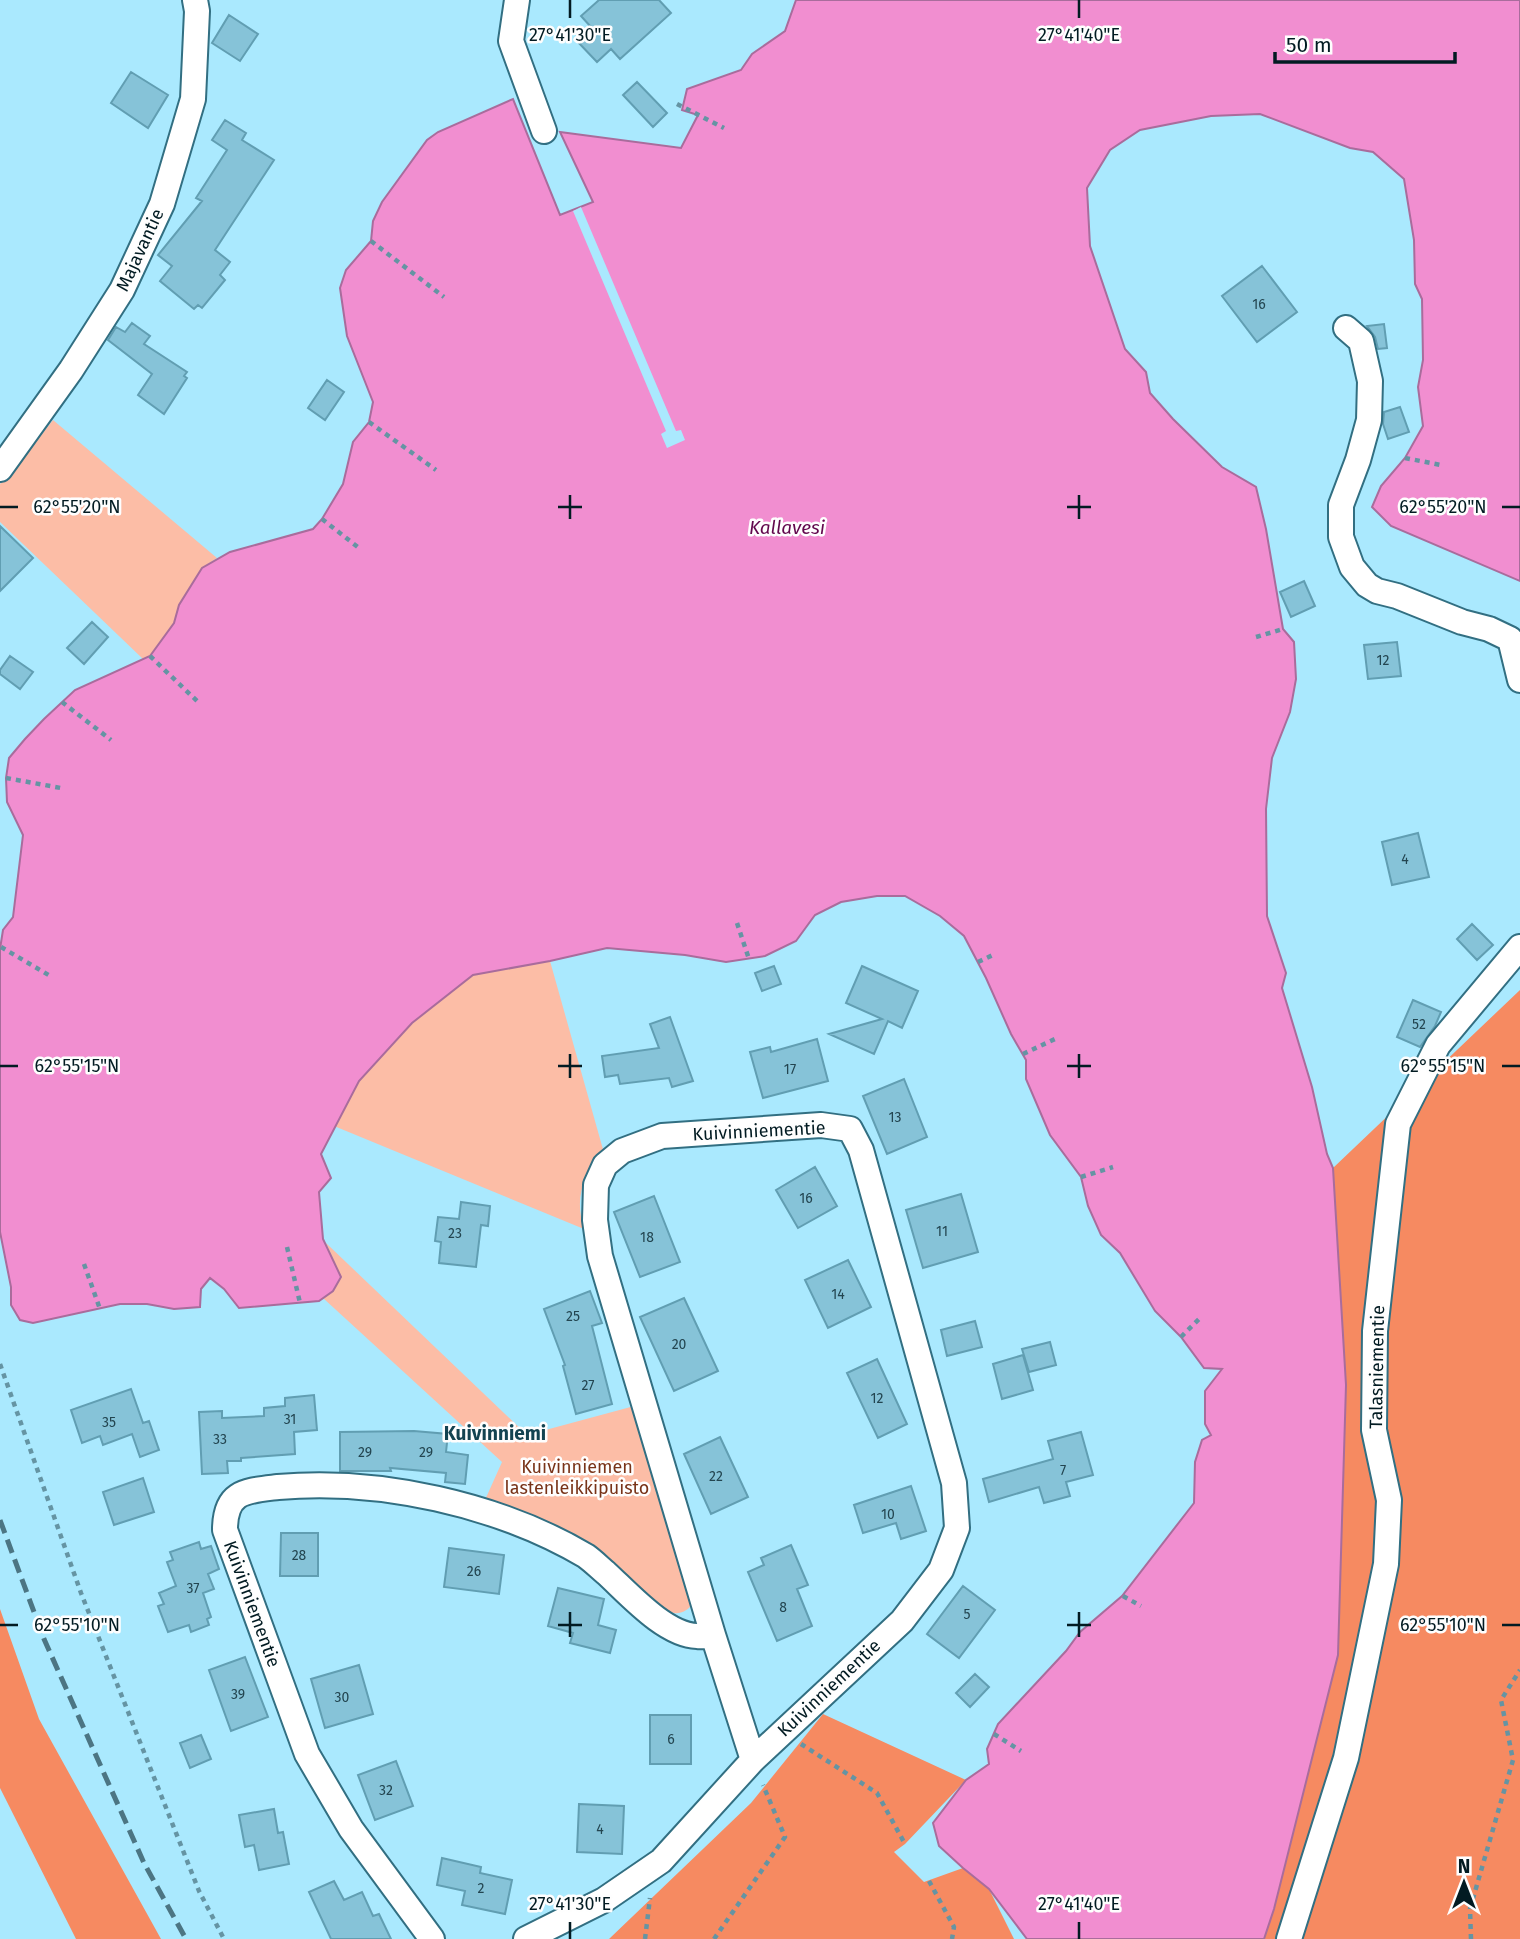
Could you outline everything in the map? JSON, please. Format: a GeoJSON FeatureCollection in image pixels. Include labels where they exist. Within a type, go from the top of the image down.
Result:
{"type":"FeatureCollection","features":[{"type":"Feature","properties":{"kind":"street","name":"Majavantie"},"geometry":{"type":"LineString","coordinates":[[0,469],[71,370],[122,290],[162,204],[193,99],[197,10],[195,0]]}},
{"type":"Feature","properties":{"kind":"street"},"geometry":{"type":"LineString","coordinates":[[517,0],[511,41],[544,131]]}},
{"type":"Feature","properties":{"kind":"street"},"geometry":{"type":"LineString","coordinates":[[1346,328],[1361,341],[1370,381],[1369,420],[1341,505],[1341,537],[1352,567],[1377,591],[1489,629],[1510,639],[1520,680]]}},
{"type":"Feature","properties":{"kind":"street","name":"Talasniementie"},"geometry":{"type":"LineString","coordinates":[[1289,1939],[1346,1758],[1386,1564],[1389,1500],[1374,1430],[1375,1331],[1398,1124],[1438,1045],[1520,947]]}},
{"type":"Feature","properties":{"kind":"street","name":"Kuivinniementie"},"geometry":{"type":"LineString","coordinates":[[526,1939],[604,1900],[661,1861],[753,1760],[902,1621],[941,1570],[957,1528],[954,1483],[861,1150],[850,1129],[821,1125],[662,1136],[622,1151],[605,1165],[596,1185],[595,1220],[600,1256],[753,1760]]}},
{"type":"Feature","properties":{"kind":"street","name":"Kuivinniementie"},"geometry":{"type":"LineString","coordinates":[[432,1939],[351,1829],[307,1754],[225,1530],[225,1515],[232,1500],[247,1490],[306,1485],[392,1490],[466,1505],[531,1528],[588,1558],[657,1618],[675,1630],[695,1636],[713,1635]]}},
{"type":"Feature","properties":{"kind":"path"},"geometry":{"type":"LineString","coordinates":[[677,104],[724,128]]}},
{"type":"Feature","properties":{"kind":"path"},"geometry":{"type":"LineString","coordinates":[[371,241],[444,297]]}},
{"type":"Feature","properties":{"kind":"path"},"geometry":{"type":"LineString","coordinates":[[369,422],[436,470]]}},
{"type":"Feature","properties":{"kind":"path"},"geometry":{"type":"LineString","coordinates":[[1405,458],[1441,466]]}},
{"type":"Feature","properties":{"kind":"path"},"geometry":{"type":"LineString","coordinates":[[322,519],[359,548]]}},
{"type":"Feature","properties":{"kind":"path"},"geometry":{"type":"LineString","coordinates":[[1256,637],[1283,629]]}},
{"type":"Feature","properties":{"kind":"path"},"geometry":{"type":"LineString","coordinates":[[150,656],[197,701]]}},
{"type":"Feature","properties":{"kind":"path"},"geometry":{"type":"LineString","coordinates":[[62,702],[111,740]]}},
{"type":"Feature","properties":{"kind":"path"},"geometry":{"type":"LineString","coordinates":[[6,778],[61,788]]}},
{"type":"Feature","properties":{"kind":"path"},"geometry":{"type":"LineString","coordinates":[[737,923],[749,959]]}},
{"type":"Feature","properties":{"kind":"path"},"geometry":{"type":"LineString","coordinates":[[1,947],[52,977]]}},
{"type":"Feature","properties":{"kind":"path"},"geometry":{"type":"LineString","coordinates":[[978,962],[995,954]]}},
{"type":"Feature","properties":{"kind":"path"},"geometry":{"type":"LineString","coordinates":[[1023,1054],[1057,1038]]}},
{"type":"Feature","properties":{"kind":"path"},"geometry":{"type":"LineString","coordinates":[[1082,1177],[1113,1167]]}},
{"type":"Feature","properties":{"kind":"path"},"geometry":{"type":"LineString","coordinates":[[287,1247],[300,1303]]}},
{"type":"Feature","properties":{"kind":"path"},"geometry":{"type":"LineString","coordinates":[[84,1264],[100,1309]]}},
{"type":"Feature","properties":{"kind":"path"},"geometry":{"type":"LineString","coordinates":[[1181,1337],[1200,1318]]}},
{"type":"Feature","properties":{"kind":"path"},"geometry":{"type":"LineString","coordinates":[[0,1364],[81,1592],[199,1891],[224,1939]]}},
{"type":"Feature","properties":{"kind":"path"},"geometry":{"type":"LineString","coordinates":[[1122,1596],[1141,1606]]}},
{"type":"Feature","properties":{"kind":"path"},"geometry":{"type":"LineString","coordinates":[[1472,1939],[1470,1909],[1513,1759],[1501,1700],[1520,1670]]}},
{"type":"Feature","properties":{"kind":"path"},"geometry":{"type":"LineString","coordinates":[[782,1732],[877,1793],[905,1844]]}},
{"type":"Feature","properties":{"kind":"path"},"geometry":{"type":"LineString","coordinates":[[994,1734],[1021,1751]]}},
{"type":"Feature","properties":{"kind":"path"},"geometry":{"type":"LineString","coordinates":[[714,1939],[785,1837],[753,1760]]}},
{"type":"Feature","properties":{"kind":"path"},"geometry":{"type":"LineString","coordinates":[[645,1939],[654,1865]]}},
{"type":"Feature","properties":{"kind":"path"},"geometry":{"type":"LineString","coordinates":[[929,1881],[954,1927],[952,1939]]}},
{"type":"Feature","properties":{"kind":"green space"},"geometry":{"type":"Polygon","coordinates":[[[53,420],[217,558],[202,568],[179,605],[174,623],[150,656],[143,659],[0,522],[0,484],[53,420]]]}},
{"type":"Feature","properties":{"kind":"green space"},"geometry":{"type":"Polygon","coordinates":[[[550,961],[604,1153],[582,1188],[580,1206],[584,1229],[334,1126],[359,1081],[412,1023],[473,975],[550,961]]]}},
{"type":"Feature","properties":{"kind":"green space","name":"Kuivinniemen lastenleikkipuisto"},"geometry":{"type":"Polygon","coordinates":[[[326,1243],[527,1435],[638,1405],[693,1603],[688,1609],[679,1613],[669,1612],[609,1562],[485,1500],[502,1462],[323,1298],[333,1291],[341,1277],[326,1243]]]}},
{"type":"Feature","properties":{"kind":"shaded area"},"geometry":{"type":"Polygon","coordinates":[[[1520,990],[1520,1939],[1264,1939],[1274,1909],[1346,1385],[1333,1168],[1520,990]]]}},
{"type":"Feature","properties":{"kind":"shaded area"},"geometry":{"type":"Polygon","coordinates":[[[0,1609],[39,1719],[161,1939],[76,1939],[0,1788],[0,1609]]]}},
{"type":"Feature","properties":{"kind":"shaded area"},"geometry":{"type":"Polygon","coordinates":[[[823,1714],[966,1780],[905,1844],[894,1852],[924,1882],[963,1868],[989,1889],[1014,1939],[609,1939],[751,1803],[823,1714]]]}},
{"type":"Feature","properties":{"kind":"water","name":"Kallavesi"},"geometry":{"type":"Polygon","coordinates":[[[796,0],[1520,0],[1520,581],[1391,526],[1372,507],[1381,486],[1405,458],[1423,426],[1418,387],[1423,360],[1422,299],[1415,284],[1414,240],[1404,179],[1373,152],[1350,148],[1260,114],[1211,116],[1140,130],[1110,150],[1087,188],[1090,246],[1125,349],[1146,372],[1150,393],[1173,419],[1222,467],[1256,487],[1283,629],[1294,642],[1296,679],[1290,712],[1272,758],[1266,809],[1267,916],[1286,973],[1282,988],[1333,1168],[1346,1385],[1338,1655],[1274,1909],[1264,1939],[1027,1939],[989,1889],[939,1846],[933,1823],[966,1780],[989,1764],[987,1749],[998,1724],[1066,1651],[1080,1632],[1122,1596],[1194,1503],[1195,1462],[1202,1440],[1211,1435],[1205,1424],[1205,1391],[1222,1369],[1204,1368],[1181,1337],[1155,1311],[1120,1253],[1101,1235],[1088,1206],[1081,1177],[1050,1135],[1026,1079],[1026,1060],[964,936],[940,916],[905,896],[877,896],[841,902],[815,915],[796,941],[765,956],[726,962],[685,955],[607,948],[473,975],[412,1023],[359,1081],[321,1154],[331,1178],[319,1192],[323,1239],[341,1277],[333,1291],[319,1301],[239,1308],[224,1289],[210,1278],[201,1289],[200,1307],[174,1309],[147,1304],[120,1304],[33,1323],[20,1320],[11,1305],[11,1287],[0,1232],[0,949],[3,930],[13,917],[23,835],[7,802],[9,758],[75,690],[150,656],[174,623],[179,605],[202,568],[230,552],[313,529],[322,519],[343,484],[353,442],[369,422],[373,402],[347,336],[340,288],[346,270],[371,241],[373,221],[382,202],[427,140],[438,132],[513,99],[560,215],[593,202],[560,132],[681,148],[698,115],[682,110],[687,89],[741,70],[752,54],[785,31],[796,0]]]}},
{"type":"Feature","properties":{"kind":"pier"},"geometry":{"type":"Polygon","coordinates":[[[581,207],[676,431],[681,430],[685,440],[667,448],[661,434],[666,431],[573,211],[581,207]]]}},
{"type":"Feature","properties":{"kind":"building"},"geometry":{"type":"Polygon","coordinates":[[[599,0],[659,0],[671,13],[620,59],[611,49],[597,62],[576,40],[591,27],[581,16],[599,0]]]}},
{"type":"Feature","properties":{"kind":"building"},"geometry":{"type":"Polygon","coordinates":[[[229,15],[258,34],[240,61],[212,43],[229,15]]]}},
{"type":"Feature","properties":{"kind":"building"},"geometry":{"type":"Polygon","coordinates":[[[131,72],[168,95],[148,128],[111,103],[131,72]]]}},
{"type":"Feature","properties":{"kind":"building"},"geometry":{"type":"Polygon","coordinates":[[[637,82],[667,113],[653,127],[623,95],[637,82]]]}},
{"type":"Feature","properties":{"kind":"building"},"geometry":{"type":"Polygon","coordinates":[[[225,120],[246,133],[242,140],[274,160],[215,250],[230,262],[220,275],[225,280],[202,308],[198,305],[194,309],[160,281],[172,266],[158,255],[202,201],[196,198],[227,150],[212,140],[225,120]]]}},
{"type":"Feature","properties":{"kind":"building"},"geometry":{"type":"Polygon","coordinates":[[[1262,266],[1297,312],[1257,342],[1222,296],[1262,266]]]}},
{"type":"Feature","properties":{"kind":"building"},"geometry":{"type":"Polygon","coordinates":[[[132,323],[150,336],[144,344],[187,372],[184,376],[187,378],[164,414],[138,395],[152,374],[108,340],[116,327],[125,332],[132,323]]]}},
{"type":"Feature","properties":{"kind":"building"},"geometry":{"type":"Polygon","coordinates":[[[1384,324],[1387,348],[1378,349],[1375,337],[1367,326],[1384,324]]]}},
{"type":"Feature","properties":{"kind":"building"},"geometry":{"type":"Polygon","coordinates":[[[327,380],[344,392],[325,420],[308,408],[327,380]]]}},
{"type":"Feature","properties":{"kind":"building"},"geometry":{"type":"Polygon","coordinates":[[[1400,407],[1409,432],[1388,439],[1383,424],[1384,412],[1400,407]]]}},
{"type":"Feature","properties":{"kind":"building"},"geometry":{"type":"Polygon","coordinates":[[[0,526],[33,558],[0,591],[0,526]]]}},
{"type":"Feature","properties":{"kind":"building"},"geometry":{"type":"Polygon","coordinates":[[[1304,581],[1315,606],[1291,617],[1280,592],[1304,581]]]}},
{"type":"Feature","properties":{"kind":"building"},"geometry":{"type":"Polygon","coordinates":[[[92,622],[108,637],[84,664],[67,648],[92,622]]]}},
{"type":"Feature","properties":{"kind":"building"},"geometry":{"type":"Polygon","coordinates":[[[1397,642],[1401,676],[1368,679],[1364,645],[1397,642]]]}},
{"type":"Feature","properties":{"kind":"building"},"geometry":{"type":"Polygon","coordinates":[[[10,656],[33,672],[20,689],[0,674],[10,656]]]}},
{"type":"Feature","properties":{"kind":"building"},"geometry":{"type":"Polygon","coordinates":[[[1418,833],[1429,877],[1392,885],[1382,842],[1418,833]]]}},
{"type":"Feature","properties":{"kind":"building"},"geometry":{"type":"Polygon","coordinates":[[[1472,924],[1493,945],[1477,960],[1457,939],[1472,924]]]}},
{"type":"Feature","properties":{"kind":"building"},"geometry":{"type":"Polygon","coordinates":[[[774,966],[781,984],[762,991],[755,973],[774,966]]]}},
{"type":"Feature","properties":{"kind":"building"},"geometry":{"type":"Polygon","coordinates":[[[862,966],[918,991],[902,1028],[888,1021],[874,1054],[829,1034],[882,1019],[846,1003],[862,966]]]}},
{"type":"Feature","properties":{"kind":"building"},"geometry":{"type":"Polygon","coordinates":[[[1413,1000],[1441,1012],[1420,1047],[1397,1037],[1413,1000]]]}},
{"type":"Feature","properties":{"kind":"building"},"geometry":{"type":"Polygon","coordinates":[[[670,1017],[693,1081],[672,1087],[669,1078],[620,1084],[618,1075],[605,1077],[602,1056],[659,1048],[650,1024],[670,1017]]]}},
{"type":"Feature","properties":{"kind":"building"},"geometry":{"type":"Polygon","coordinates":[[[817,1039],[828,1081],[763,1098],[750,1052],[770,1047],[771,1052],[817,1039]]]}},
{"type":"Feature","properties":{"kind":"building"},"geometry":{"type":"Polygon","coordinates":[[[904,1079],[927,1137],[887,1154],[863,1096],[904,1079]]]}},
{"type":"Feature","properties":{"kind":"building"},"geometry":{"type":"Polygon","coordinates":[[[815,1167],[837,1206],[798,1228],[776,1190],[815,1167]]]}},
{"type":"Feature","properties":{"kind":"building"},"geometry":{"type":"Polygon","coordinates":[[[961,1194],[978,1252],[923,1268],[906,1210],[961,1194]]]}},
{"type":"Feature","properties":{"kind":"building"},"geometry":{"type":"Polygon","coordinates":[[[654,1196],[680,1262],[640,1277],[614,1212],[654,1196]]]}},
{"type":"Feature","properties":{"kind":"building"},"geometry":{"type":"Polygon","coordinates":[[[461,1202],[490,1206],[488,1226],[481,1225],[476,1267],[439,1263],[441,1242],[435,1241],[438,1217],[459,1219],[461,1202]]]}},
{"type":"Feature","properties":{"kind":"building"},"geometry":{"type":"Polygon","coordinates":[[[848,1260],[871,1307],[828,1328],[805,1280],[848,1260]]]}},
{"type":"Feature","properties":{"kind":"building"},"geometry":{"type":"Polygon","coordinates":[[[590,1291],[602,1323],[592,1326],[612,1404],[576,1414],[563,1366],[565,1365],[544,1309],[590,1291]]]}},
{"type":"Feature","properties":{"kind":"building"},"geometry":{"type":"Polygon","coordinates":[[[684,1298],[718,1371],[674,1391],[640,1317],[684,1298]]]}},
{"type":"Feature","properties":{"kind":"building"},"geometry":{"type":"Polygon","coordinates":[[[975,1321],[982,1347],[947,1356],[941,1330],[975,1321]]]}},
{"type":"Feature","properties":{"kind":"building"},"geometry":{"type":"Polygon","coordinates":[[[1050,1342],[1056,1365],[1029,1372],[1022,1349],[1050,1342]]]}},
{"type":"Feature","properties":{"kind":"building"},"geometry":{"type":"Polygon","coordinates":[[[1023,1355],[1033,1390],[1002,1399],[993,1364],[1023,1355]]]}},
{"type":"Feature","properties":{"kind":"building"},"geometry":{"type":"Polygon","coordinates":[[[877,1359],[907,1424],[878,1438],[847,1373],[877,1359]]]}},
{"type":"Feature","properties":{"kind":"building"},"geometry":{"type":"Polygon","coordinates":[[[131,1389],[143,1423],[149,1421],[159,1450],[140,1457],[132,1434],[103,1445],[100,1436],[82,1443],[71,1410],[131,1389]]]}},
{"type":"Feature","properties":{"kind":"building"},"geometry":{"type":"Polygon","coordinates":[[[314,1395],[317,1430],[294,1432],[295,1454],[227,1461],[228,1473],[202,1474],[199,1412],[222,1411],[222,1418],[264,1416],[264,1408],[285,1406],[285,1398],[314,1395]]]}},
{"type":"Feature","properties":{"kind":"building"},"geometry":{"type":"Polygon","coordinates":[[[414,1431],[448,1434],[446,1452],[468,1455],[465,1484],[445,1482],[446,1473],[390,1468],[391,1471],[340,1471],[340,1432],[414,1431]]]}},
{"type":"Feature","properties":{"kind":"building"},"geometry":{"type":"Polygon","coordinates":[[[1081,1432],[1093,1475],[1066,1482],[1070,1496],[1044,1503],[1039,1487],[989,1502],[983,1479],[1053,1459],[1048,1441],[1081,1432]]]}},
{"type":"Feature","properties":{"kind":"building"},"geometry":{"type":"Polygon","coordinates":[[[720,1437],[748,1497],[711,1514],[684,1454],[720,1437]]]}},
{"type":"Feature","properties":{"kind":"building"},"geometry":{"type":"Polygon","coordinates":[[[143,1478],[154,1512],[114,1525],[103,1492],[143,1478]]]}},
{"type":"Feature","properties":{"kind":"building"},"geometry":{"type":"Polygon","coordinates":[[[911,1486],[926,1531],[901,1539],[896,1523],[863,1533],[854,1505],[911,1486]]]}},
{"type":"Feature","properties":{"kind":"building"},"geometry":{"type":"Polygon","coordinates":[[[281,1533],[318,1533],[318,1576],[280,1576],[281,1533]]]}},
{"type":"Feature","properties":{"kind":"building"},"geometry":{"type":"Polygon","coordinates":[[[199,1542],[201,1549],[211,1546],[219,1569],[208,1574],[214,1589],[203,1593],[211,1617],[207,1619],[209,1625],[191,1632],[189,1625],[168,1632],[158,1606],[164,1604],[159,1593],[176,1586],[167,1562],[173,1560],[170,1552],[199,1542]]]}},
{"type":"Feature","properties":{"kind":"building"},"geometry":{"type":"Polygon","coordinates":[[[791,1545],[808,1585],[797,1589],[812,1626],[777,1641],[748,1572],[764,1565],[761,1558],[791,1545]]]}},
{"type":"Feature","properties":{"kind":"building"},"geometry":{"type":"Polygon","coordinates":[[[449,1548],[504,1555],[499,1594],[444,1587],[449,1548]]]}},
{"type":"Feature","properties":{"kind":"building"},"geometry":{"type":"Polygon","coordinates":[[[963,1586],[995,1610],[959,1658],[927,1634],[963,1586]]]}},
{"type":"Feature","properties":{"kind":"building"},"geometry":{"type":"Polygon","coordinates":[[[558,1588],[604,1599],[598,1625],[616,1630],[610,1653],[570,1643],[573,1633],[548,1626],[558,1588]]]}},
{"type":"Feature","properties":{"kind":"building"},"geometry":{"type":"Polygon","coordinates":[[[245,1657],[268,1717],[231,1731],[209,1670],[245,1657]]]}},
{"type":"Feature","properties":{"kind":"building"},"geometry":{"type":"Polygon","coordinates":[[[359,1665],[373,1714],[325,1728],[311,1679],[359,1665]]]}},
{"type":"Feature","properties":{"kind":"building"},"geometry":{"type":"Polygon","coordinates":[[[975,1674],[989,1687],[970,1707],[956,1693],[975,1674]]]}},
{"type":"Feature","properties":{"kind":"building"},"geometry":{"type":"Polygon","coordinates":[[[650,1715],[691,1715],[691,1764],[650,1764],[650,1715]]]}},
{"type":"Feature","properties":{"kind":"building"},"geometry":{"type":"Polygon","coordinates":[[[201,1735],[211,1759],[190,1768],[180,1743],[201,1735]]]}},
{"type":"Feature","properties":{"kind":"building"},"geometry":{"type":"Polygon","coordinates":[[[396,1761],[413,1806],[375,1820],[358,1775],[396,1761]]]}},
{"type":"Feature","properties":{"kind":"building"},"geometry":{"type":"Polygon","coordinates":[[[579,1804],[624,1806],[622,1854],[577,1852],[579,1804]]]}},
{"type":"Feature","properties":{"kind":"building"},"geometry":{"type":"Polygon","coordinates":[[[274,1809],[278,1833],[283,1832],[289,1864],[259,1870],[254,1845],[245,1847],[239,1815],[274,1809]]]}},
{"type":"Feature","properties":{"kind":"building"},"geometry":{"type":"Polygon","coordinates":[[[442,1858],[481,1867],[480,1873],[512,1880],[505,1914],[462,1905],[465,1891],[437,1885],[442,1858]]]}},
{"type":"Feature","properties":{"kind":"building"},"geometry":{"type":"Polygon","coordinates":[[[334,1881],[344,1900],[362,1892],[373,1916],[379,1914],[391,1939],[331,1939],[309,1892],[334,1881]]]}},
{"type":"Feature","properties":{"kind":"railway"},"geometry":{"type":"LineString","coordinates":[[0,1520],[44,1639],[144,1863],[186,1939]]}},
{"type":"Feature","properties":{"kind":"district","name":"Kuivinniemi"},"geometry":{"type":"Point","coordinates":[495,1433]}}]}
